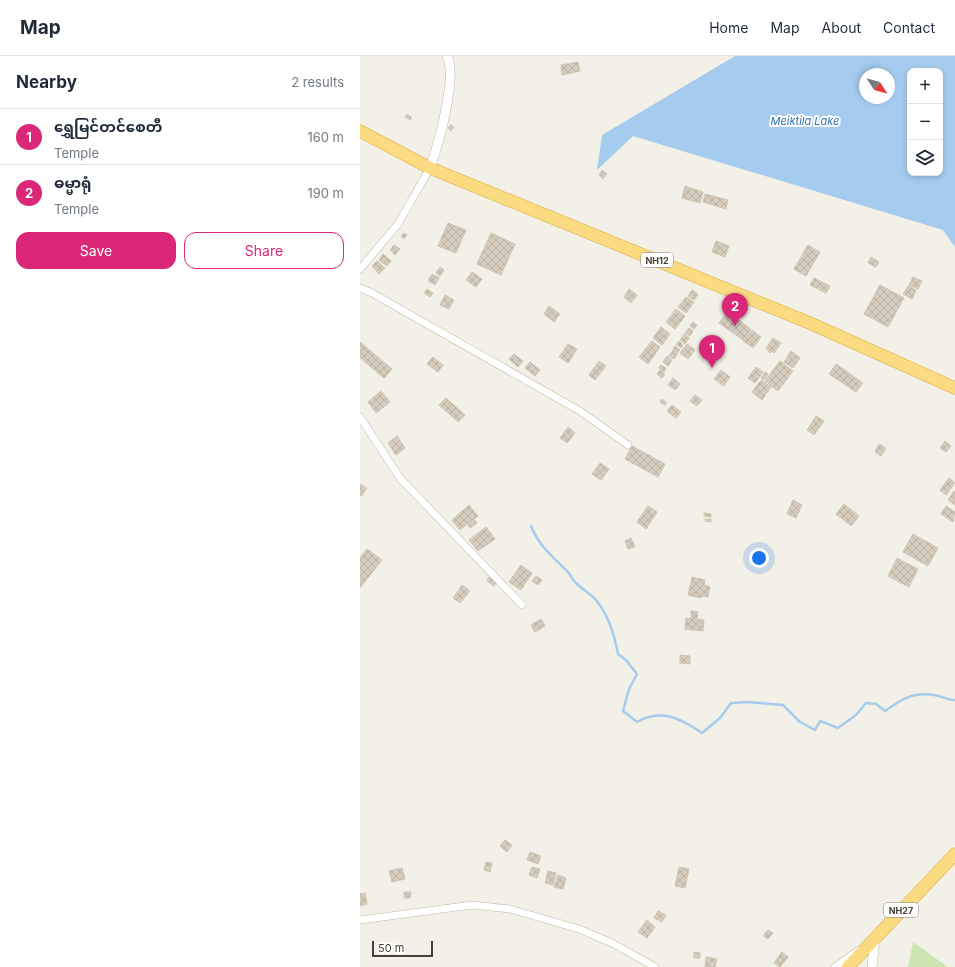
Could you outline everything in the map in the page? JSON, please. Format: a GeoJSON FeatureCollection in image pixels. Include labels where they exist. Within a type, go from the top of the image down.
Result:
{"type":"FeatureCollection","features":[{"type":"Feature","properties":{"kind":"highway","name":"NH12"},"geometry":{"type":"LineString","coordinates":[[360,131],[430,168],[806,321],[955,388]]}},
{"type":"Feature","properties":{"kind":"highway","name":"NH27"},"geometry":{"type":"LineString","coordinates":[[848,967],[955,854]]}},
{"type":"Feature","properties":{"kind":"street"},"geometry":{"type":"LineString","coordinates":[[360,269],[398,224],[430,168],[438,146],[445,113],[450,75],[450,61],[447,56]]}},
{"type":"Feature","properties":{"kind":"street"},"geometry":{"type":"LineString","coordinates":[[360,288],[372,293],[580,411],[628,446]]}},
{"type":"Feature","properties":{"kind":"street"},"geometry":{"type":"LineString","coordinates":[[360,417],[400,478],[522,605]]}},
{"type":"Feature","properties":{"kind":"street"},"geometry":{"type":"LineString","coordinates":[[360,920],[472,905],[510,909],[579,929],[614,944],[655,967]]}},
{"type":"Feature","properties":{"kind":"street"},"geometry":{"type":"LineString","coordinates":[[834,967],[875,938]]}},
{"type":"Feature","properties":{"kind":"street"},"geometry":{"type":"LineString","coordinates":[[872,967],[875,938]]}},
{"type":"Feature","properties":{"kind":"green space"},"geometry":{"type":"Polygon","coordinates":[[[913,942],[948,967],[908,967],[913,942]]]}},
{"type":"Feature","properties":{"kind":"water","name":"Meiktila Lake"},"geometry":{"type":"Polygon","coordinates":[[[735,56],[955,56],[955,247],[943,230],[633,136],[597,170],[602,135],[735,56]]]}},
{"type":"Feature","properties":{"kind":"building"},"geometry":{"type":"Polygon","coordinates":[[[578,62],[580,71],[562,75],[561,65],[578,62]]]}},
{"type":"Feature","properties":{"kind":"building"},"geometry":{"type":"Polygon","coordinates":[[[407,114],[412,118],[410,120],[405,117],[407,114]]]}},
{"type":"Feature","properties":{"kind":"building"},"geometry":{"type":"Polygon","coordinates":[[[451,125],[454,127],[451,131],[448,128],[451,125]]]}},
{"type":"Feature","properties":{"kind":"building"},"geometry":{"type":"Polygon","coordinates":[[[602,170],[607,174],[603,179],[599,175],[602,170]]]}},
{"type":"Feature","properties":{"kind":"building"},"geometry":{"type":"Polygon","coordinates":[[[685,186],[703,192],[700,203],[682,198],[685,186]]]}},
{"type":"Feature","properties":{"kind":"building"},"geometry":{"type":"Polygon","coordinates":[[[705,194],[728,200],[726,209],[703,202],[705,194]]]}},
{"type":"Feature","properties":{"kind":"building"},"geometry":{"type":"Polygon","coordinates":[[[448,223],[466,230],[456,253],[438,246],[448,223]]]}},
{"type":"Feature","properties":{"kind":"building"},"geometry":{"type":"Polygon","coordinates":[[[404,233],[407,235],[404,239],[401,236],[404,233]]]}},
{"type":"Feature","properties":{"kind":"building"},"geometry":{"type":"Polygon","coordinates":[[[491,233],[515,244],[501,275],[477,264],[491,233]]]}},
{"type":"Feature","properties":{"kind":"building"},"geometry":{"type":"Polygon","coordinates":[[[716,241],[729,246],[725,257],[712,252],[716,241]]]}},
{"type":"Feature","properties":{"kind":"building"},"geometry":{"type":"Polygon","coordinates":[[[394,245],[400,249],[395,255],[390,250],[394,245]]]}},
{"type":"Feature","properties":{"kind":"building"},"geometry":{"type":"Polygon","coordinates":[[[808,245],[820,252],[806,276],[794,269],[808,245]]]}},
{"type":"Feature","properties":{"kind":"building"},"geometry":{"type":"Polygon","coordinates":[[[383,254],[391,261],[387,266],[379,260],[383,254]]]}},
{"type":"Feature","properties":{"kind":"building"},"geometry":{"type":"Polygon","coordinates":[[[871,257],[879,262],[876,267],[868,263],[871,257]]]}},
{"type":"Feature","properties":{"kind":"building"},"geometry":{"type":"Polygon","coordinates":[[[377,261],[385,268],[379,274],[372,266],[377,261]]]}},
{"type":"Feature","properties":{"kind":"building"},"geometry":{"type":"Polygon","coordinates":[[[440,267],[444,270],[440,276],[436,273],[440,267]]]}},
{"type":"Feature","properties":{"kind":"building"},"geometry":{"type":"Polygon","coordinates":[[[472,272],[482,279],[476,287],[466,280],[472,272]]]}},
{"type":"Feature","properties":{"kind":"building"},"geometry":{"type":"Polygon","coordinates":[[[432,274],[439,278],[435,285],[428,281],[432,274]]]}},
{"type":"Feature","properties":{"kind":"building"},"geometry":{"type":"Polygon","coordinates":[[[913,277],[922,281],[918,289],[909,285],[913,277]]]}},
{"type":"Feature","properties":{"kind":"building"},"geometry":{"type":"Polygon","coordinates":[[[814,278],[830,286],[826,293],[810,285],[814,278]]]}},
{"type":"Feature","properties":{"kind":"building"},"geometry":{"type":"Polygon","coordinates":[[[880,285],[904,298],[888,327],[864,314],[880,285]]]}},
{"type":"Feature","properties":{"kind":"building"},"geometry":{"type":"Polygon","coordinates":[[[908,286],[916,290],[912,299],[903,294],[908,286]]]}},
{"type":"Feature","properties":{"kind":"building"},"geometry":{"type":"Polygon","coordinates":[[[427,289],[433,293],[430,297],[424,293],[427,289]]]}},
{"type":"Feature","properties":{"kind":"building"},"geometry":{"type":"Polygon","coordinates":[[[629,289],[637,295],[631,303],[624,297],[629,289]]]}},
{"type":"Feature","properties":{"kind":"building"},"geometry":{"type":"Polygon","coordinates":[[[692,290],[698,294],[694,300],[688,296],[692,290]]]}},
{"type":"Feature","properties":{"kind":"building"},"geometry":{"type":"Polygon","coordinates":[[[445,295],[454,300],[449,309],[440,305],[445,295]]]}},
{"type":"Feature","properties":{"kind":"building"},"geometry":{"type":"Polygon","coordinates":[[[686,297],[694,302],[686,313],[678,307],[686,297]]]}},
{"type":"Feature","properties":{"kind":"building"},"geometry":{"type":"Polygon","coordinates":[[[549,306],[560,314],[554,322],[544,314],[549,306]]]}},
{"type":"Feature","properties":{"kind":"building"},"geometry":{"type":"Polygon","coordinates":[[[676,309],[685,316],[675,329],[666,322],[676,309]]]}},
{"type":"Feature","properties":{"kind":"building"},"geometry":{"type":"Polygon","coordinates":[[[728,312],[751,329],[743,340],[719,323],[728,312]]]}},
{"type":"Feature","properties":{"kind":"building"},"geometry":{"type":"Polygon","coordinates":[[[693,322],[697,325],[694,329],[690,326],[693,322]]]}},
{"type":"Feature","properties":{"kind":"building"},"geometry":{"type":"Polygon","coordinates":[[[661,327],[670,334],[662,345],[653,338],[661,327]]]}},
{"type":"Feature","properties":{"kind":"building"},"geometry":{"type":"Polygon","coordinates":[[[689,328],[693,331],[690,336],[685,333],[689,328]]]}},
{"type":"Feature","properties":{"kind":"building"},"geometry":{"type":"Polygon","coordinates":[[[752,330],[761,337],[753,348],[743,341],[752,330]]]}},
{"type":"Feature","properties":{"kind":"building"},"geometry":{"type":"Polygon","coordinates":[[[684,334],[689,338],[685,344],[680,340],[684,334]]]}},
{"type":"Feature","properties":{"kind":"building"},"geometry":{"type":"Polygon","coordinates":[[[773,338],[781,343],[774,353],[771,351],[770,353],[766,348],[773,338]]]}},
{"type":"Feature","properties":{"kind":"building"},"geometry":{"type":"Polygon","coordinates":[[[652,341],[660,347],[648,364],[639,357],[652,341]]]}},
{"type":"Feature","properties":{"kind":"building"},"geometry":{"type":"Polygon","coordinates":[[[679,341],[683,345],[681,348],[676,344],[679,341]]]}},
{"type":"Feature","properties":{"kind":"building"},"geometry":{"type":"Polygon","coordinates":[[[360,342],[392,369],[384,378],[360,358],[360,342]]]}},
{"type":"Feature","properties":{"kind":"building"},"geometry":{"type":"Polygon","coordinates":[[[568,344],[577,349],[568,363],[559,357],[568,344]]]}},
{"type":"Feature","properties":{"kind":"building"},"geometry":{"type":"Polygon","coordinates":[[[687,344],[695,350],[688,359],[680,353],[687,344]]]}},
{"type":"Feature","properties":{"kind":"building"},"geometry":{"type":"Polygon","coordinates":[[[675,346],[680,350],[678,352],[673,349],[675,346]]]}},
{"type":"Feature","properties":{"kind":"building"},"geometry":{"type":"Polygon","coordinates":[[[673,350],[678,353],[674,359],[669,356],[673,350]]]}},
{"type":"Feature","properties":{"kind":"building"},"geometry":{"type":"Polygon","coordinates":[[[791,351],[800,358],[793,368],[784,362],[791,351]]]}},
{"type":"Feature","properties":{"kind":"building"},"geometry":{"type":"Polygon","coordinates":[[[514,354],[523,361],[518,367],[509,359],[514,354]]]}},
{"type":"Feature","properties":{"kind":"building"},"geometry":{"type":"Polygon","coordinates":[[[667,356],[672,360],[668,366],[663,362],[667,356]]]}},
{"type":"Feature","properties":{"kind":"building"},"geometry":{"type":"Polygon","coordinates":[[[433,357],[443,365],[438,372],[427,364],[433,357]]]}},
{"type":"Feature","properties":{"kind":"building"},"geometry":{"type":"Polygon","coordinates":[[[599,361],[606,366],[595,380],[589,375],[599,361]]]}},
{"type":"Feature","properties":{"kind":"building"},"geometry":{"type":"Polygon","coordinates":[[[780,361],[793,371],[778,391],[765,381],[780,361]]]}},
{"type":"Feature","properties":{"kind":"building"},"geometry":{"type":"Polygon","coordinates":[[[530,362],[540,370],[535,376],[525,368],[530,362]]]}},
{"type":"Feature","properties":{"kind":"building"},"geometry":{"type":"Polygon","coordinates":[[[836,364],[863,383],[856,392],[829,374],[836,364]]]}},
{"type":"Feature","properties":{"kind":"building"},"geometry":{"type":"Polygon","coordinates":[[[661,365],[666,368],[664,372],[659,368],[661,365]]]}},
{"type":"Feature","properties":{"kind":"building"},"geometry":{"type":"Polygon","coordinates":[[[756,367],[763,372],[755,383],[748,378],[756,367]]]}},
{"type":"Feature","properties":{"kind":"building"},"geometry":{"type":"Polygon","coordinates":[[[660,370],[665,374],[662,378],[657,374],[660,370]]]}},
{"type":"Feature","properties":{"kind":"building"},"geometry":{"type":"Polygon","coordinates":[[[721,370],[730,377],[724,386],[714,379],[721,370]]]}},
{"type":"Feature","properties":{"kind":"building"},"geometry":{"type":"Polygon","coordinates":[[[765,372],[768,374],[764,380],[761,378],[765,372]]]}},
{"type":"Feature","properties":{"kind":"building"},"geometry":{"type":"Polygon","coordinates":[[[673,378],[680,384],[675,390],[668,385],[673,378]]]}},
{"type":"Feature","properties":{"kind":"building"},"geometry":{"type":"Polygon","coordinates":[[[761,380],[771,387],[762,400],[752,392],[761,380]]]}},
{"type":"Feature","properties":{"kind":"building"},"geometry":{"type":"Polygon","coordinates":[[[381,391],[390,402],[376,413],[368,402],[381,391]]]}},
{"type":"Feature","properties":{"kind":"building"},"geometry":{"type":"Polygon","coordinates":[[[695,395],[702,400],[697,406],[690,401],[695,395]]]}},
{"type":"Feature","properties":{"kind":"building"},"geometry":{"type":"Polygon","coordinates":[[[446,398],[465,415],[458,422],[439,405],[446,398]]]}},
{"type":"Feature","properties":{"kind":"building"},"geometry":{"type":"Polygon","coordinates":[[[662,399],[667,403],[665,405],[660,402],[662,399]]]}},
{"type":"Feature","properties":{"kind":"building"},"geometry":{"type":"Polygon","coordinates":[[[672,405],[681,412],[676,418],[667,411],[672,405]]]}},
{"type":"Feature","properties":{"kind":"building"},"geometry":{"type":"Polygon","coordinates":[[[816,416],[824,421],[814,435],[807,430],[816,416]]]}},
{"type":"Feature","properties":{"kind":"building"},"geometry":{"type":"Polygon","coordinates":[[[568,427],[575,433],[567,443],[560,438],[568,427]]]}},
{"type":"Feature","properties":{"kind":"building"},"geometry":{"type":"Polygon","coordinates":[[[397,436],[405,448],[396,455],[388,443],[397,436]]]}},
{"type":"Feature","properties":{"kind":"building"},"geometry":{"type":"Polygon","coordinates":[[[945,441],[951,446],[946,452],[940,448],[945,441]]]}},
{"type":"Feature","properties":{"kind":"building"},"geometry":{"type":"Polygon","coordinates":[[[879,444],[886,448],[881,456],[875,452],[879,444]]]}},
{"type":"Feature","properties":{"kind":"building"},"geometry":{"type":"Polygon","coordinates":[[[632,446],[665,464],[658,477],[625,459],[632,446]]]}},
{"type":"Feature","properties":{"kind":"building"},"geometry":{"type":"Polygon","coordinates":[[[600,463],[609,469],[601,480],[592,474],[600,463]]]}},
{"type":"Feature","properties":{"kind":"building"},"geometry":{"type":"Polygon","coordinates":[[[949,478],[955,483],[946,495],[940,490],[949,478]]]}},
{"type":"Feature","properties":{"kind":"building"},"geometry":{"type":"Polygon","coordinates":[[[360,484],[367,488],[361,496],[360,495],[360,484]]]}},
{"type":"Feature","properties":{"kind":"building"},"geometry":{"type":"Polygon","coordinates":[[[954,491],[955,492],[955,505],[948,500],[954,491]]]}},
{"type":"Feature","properties":{"kind":"building"},"geometry":{"type":"Polygon","coordinates":[[[793,500],[802,505],[796,518],[787,514],[793,500]]]}},
{"type":"Feature","properties":{"kind":"building"},"geometry":{"type":"Polygon","coordinates":[[[844,504],[859,516],[851,526],[836,514],[844,504]]]}},
{"type":"Feature","properties":{"kind":"building"},"geometry":{"type":"Polygon","coordinates":[[[469,505],[478,516],[460,530],[452,520],[469,505]]]}},
{"type":"Feature","properties":{"kind":"building"},"geometry":{"type":"Polygon","coordinates":[[[648,506],[657,512],[646,529],[637,522],[648,506]]]}},
{"type":"Feature","properties":{"kind":"building"},"geometry":{"type":"Polygon","coordinates":[[[946,506],[955,512],[953,522],[941,514],[946,506]]]}},
{"type":"Feature","properties":{"kind":"building"},"geometry":{"type":"Polygon","coordinates":[[[704,513],[711,514],[711,517],[704,516],[704,513]]]}},
{"type":"Feature","properties":{"kind":"building"},"geometry":{"type":"Polygon","coordinates":[[[705,519],[711,519],[711,522],[705,521],[705,519]]]}},
{"type":"Feature","properties":{"kind":"building"},"geometry":{"type":"Polygon","coordinates":[[[475,520],[477,523],[470,528],[468,525],[475,520]]]}},
{"type":"Feature","properties":{"kind":"building"},"geometry":{"type":"Polygon","coordinates":[[[486,527],[495,539],[478,551],[469,540],[486,527]]]}},
{"type":"Feature","properties":{"kind":"building"},"geometry":{"type":"Polygon","coordinates":[[[913,534],[938,548],[928,566],[903,552],[913,534]]]}},
{"type":"Feature","properties":{"kind":"building"},"geometry":{"type":"Polygon","coordinates":[[[631,538],[635,547],[628,549],[625,541],[631,538]]]}},
{"type":"Feature","properties":{"kind":"building"},"geometry":{"type":"Polygon","coordinates":[[[367,549],[382,560],[360,588],[360,558],[367,549]]]}},
{"type":"Feature","properties":{"kind":"building"},"geometry":{"type":"Polygon","coordinates":[[[897,558],[918,569],[909,587],[888,576],[897,558]]]}},
{"type":"Feature","properties":{"kind":"building"},"geometry":{"type":"Polygon","coordinates":[[[521,565],[532,573],[521,590],[509,582],[521,565]]]}},
{"type":"Feature","properties":{"kind":"building"},"geometry":{"type":"Polygon","coordinates":[[[536,576],[542,580],[538,585],[532,581],[536,576]]]}},
{"type":"Feature","properties":{"kind":"building"},"geometry":{"type":"Polygon","coordinates":[[[489,577],[496,582],[494,586],[487,581],[489,577]]]}},
{"type":"Feature","properties":{"kind":"building"},"geometry":{"type":"Polygon","coordinates":[[[692,577],[705,580],[704,585],[710,587],[708,597],[702,596],[701,598],[688,595],[692,577]]]}},
{"type":"Feature","properties":{"kind":"building"},"geometry":{"type":"Polygon","coordinates":[[[462,585],[470,591],[460,603],[453,598],[462,585]]]}},
{"type":"Feature","properties":{"kind":"building"},"geometry":{"type":"Polygon","coordinates":[[[691,611],[698,612],[697,619],[704,620],[703,631],[685,629],[686,618],[691,619],[691,611]]]}},
{"type":"Feature","properties":{"kind":"building"},"geometry":{"type":"Polygon","coordinates":[[[541,619],[545,626],[535,632],[531,625],[541,619]]]}},
{"type":"Feature","properties":{"kind":"building"},"geometry":{"type":"Polygon","coordinates":[[[680,655],[690,656],[690,664],[680,663],[680,655]]]}},
{"type":"Feature","properties":{"kind":"building"},"geometry":{"type":"Polygon","coordinates":[[[505,840],[512,845],[507,852],[500,846],[505,840]]]}},
{"type":"Feature","properties":{"kind":"building"},"geometry":{"type":"Polygon","coordinates":[[[530,852],[541,856],[538,864],[527,860],[530,852]]]}},
{"type":"Feature","properties":{"kind":"building"},"geometry":{"type":"Polygon","coordinates":[[[486,862],[492,863],[490,872],[484,870],[486,862]]]}},
{"type":"Feature","properties":{"kind":"building"},"geometry":{"type":"Polygon","coordinates":[[[532,867],[540,869],[537,878],[529,875],[532,867]]]}},
{"type":"Feature","properties":{"kind":"building"},"geometry":{"type":"Polygon","coordinates":[[[679,867],[689,869],[685,888],[675,886],[679,867]]]}},
{"type":"Feature","properties":{"kind":"building"},"geometry":{"type":"Polygon","coordinates":[[[402,868],[405,879],[392,882],[389,871],[402,868]]]}},
{"type":"Feature","properties":{"kind":"building"},"geometry":{"type":"Polygon","coordinates":[[[548,871],[556,873],[553,885],[545,883],[548,871]]]}},
{"type":"Feature","properties":{"kind":"building"},"geometry":{"type":"Polygon","coordinates":[[[558,875],[566,878],[563,889],[554,887],[558,875]]]}},
{"type":"Feature","properties":{"kind":"building"},"geometry":{"type":"Polygon","coordinates":[[[404,892],[411,892],[410,898],[404,898],[404,892]]]}},
{"type":"Feature","properties":{"kind":"building"},"geometry":{"type":"Polygon","coordinates":[[[365,893],[367,904],[360,906],[360,894],[365,893]]]}},
{"type":"Feature","properties":{"kind":"building"},"geometry":{"type":"Polygon","coordinates":[[[658,911],[666,915],[662,922],[654,918],[658,911]]]}},
{"type":"Feature","properties":{"kind":"building"},"geometry":{"type":"Polygon","coordinates":[[[647,920],[655,927],[647,938],[638,932],[647,920]]]}},
{"type":"Feature","properties":{"kind":"building"},"geometry":{"type":"Polygon","coordinates":[[[768,930],[773,933],[768,939],[763,936],[768,930]]]}},
{"type":"Feature","properties":{"kind":"building"},"geometry":{"type":"Polygon","coordinates":[[[694,952],[700,953],[700,958],[694,958],[694,952]]]}},
{"type":"Feature","properties":{"kind":"building"},"geometry":{"type":"Polygon","coordinates":[[[782,952],[788,957],[780,967],[774,963],[782,952]]]}},
{"type":"Feature","properties":{"kind":"building"},"geometry":{"type":"Polygon","coordinates":[[[706,957],[717,959],[715,967],[705,967],[706,957]]]}},
{"type":"Feature","properties":{"kind":"waterway"},"geometry":{"type":"LineString","coordinates":[[531,526],[538,540],[547,551],[568,572],[573,580],[601,606],[613,632],[618,654],[626,660],[637,674],[629,689],[623,711],[637,722],[654,716],[671,717],[687,723],[702,733],[720,718],[731,703],[748,702],[783,705],[800,722],[815,730],[820,721],[838,728],[856,715],[866,703],[876,704],[885,711],[908,697],[919,695],[934,695],[955,700]]}},
{"type":"Feature","properties":{"kind":"place","name":"ဓမ္မာရုံ"},"geometry":{"type":"Point","coordinates":[735,326]}},
{"type":"Feature","properties":{"kind":"place","name":"ရွှေမြင်တင်စေတီ"},"geometry":{"type":"Point","coordinates":[712,368]}}]}
